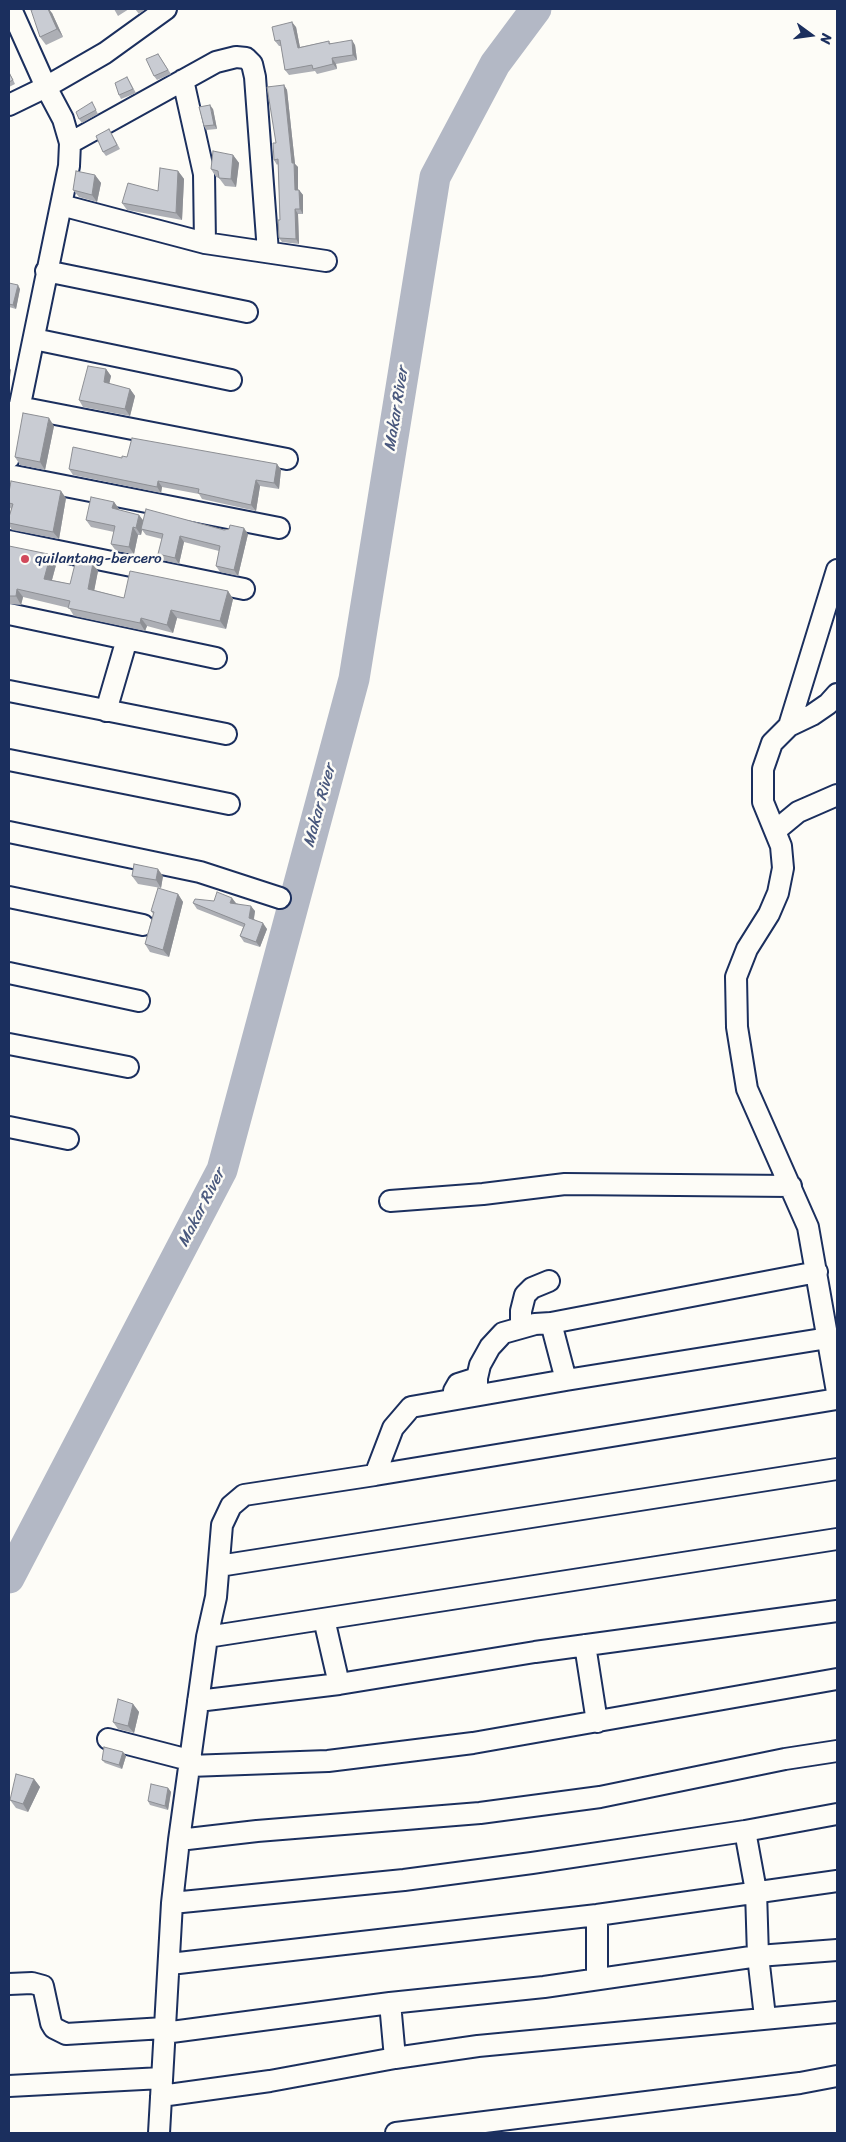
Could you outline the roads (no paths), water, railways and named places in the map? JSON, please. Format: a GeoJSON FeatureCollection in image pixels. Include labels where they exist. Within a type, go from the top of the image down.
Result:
{"type":"FeatureCollection","features":[{"type":"Feature","properties":{"kind":"street"},"geometry":{"type":"LineString","coordinates":[[9,458],[69,166],[70,143],[63,119],[46,87],[11,9]]}},
{"type":"Feature","properties":{"kind":"street"},"geometry":{"type":"LineString","coordinates":[[9,105],[46,87],[105,53],[162,10]]}},
{"type":"Feature","properties":{"kind":"street"},"geometry":{"type":"LineString","coordinates":[[70,143],[216,62],[236,57],[246,58],[252,64],[268,252]]}},
{"type":"Feature","properties":{"kind":"street"},"geometry":{"type":"LineString","coordinates":[[183,80],[204,174],[205,243]]}},
{"type":"Feature","properties":{"kind":"street"},"geometry":{"type":"LineString","coordinates":[[61,205],[205,243],[326,261]]}},
{"type":"Feature","properties":{"kind":"street"},"geometry":{"type":"LineString","coordinates":[[46,271],[247,312]]}},
{"type":"Feature","properties":{"kind":"street"},"geometry":{"type":"LineString","coordinates":[[34,339],[231,380]]}},
{"type":"Feature","properties":{"kind":"street"},"geometry":{"type":"LineString","coordinates":[[19,408],[287,459]]}},
{"type":"Feature","properties":{"kind":"street"},"geometry":{"type":"LineString","coordinates":[[9,475],[280,528]]}},
{"type":"Feature","properties":{"kind":"street"},"geometry":{"type":"LineString","coordinates":[[9,541],[244,589]]}},
{"type":"Feature","properties":{"kind":"street"},"geometry":{"type":"LineString","coordinates":[[789,726],[837,570]]}},
{"type":"Feature","properties":{"kind":"street"},"geometry":{"type":"LineString","coordinates":[[9,614],[216,658]]}},
{"type":"Feature","properties":{"kind":"street"},"geometry":{"type":"LineString","coordinates":[[106,711],[127,639]]}},
{"type":"Feature","properties":{"kind":"street"},"geometry":{"type":"LineString","coordinates":[[9,691],[226,734]]}},
{"type":"Feature","properties":{"kind":"street"},"geometry":{"type":"LineString","coordinates":[[837,694],[812,715],[789,726],[772,743],[763,769],[763,802],[781,846],[783,868],[778,893],[770,914],[747,949],[736,977],[737,1027],[747,1089],[808,1227],[837,1392]]}},
{"type":"Feature","properties":{"kind":"street"},"geometry":{"type":"LineString","coordinates":[[9,760],[229,804]]}},
{"type":"Feature","properties":{"kind":"street"},"geometry":{"type":"LineString","coordinates":[[775,830],[798,812],[837,794]]}},
{"type":"Feature","properties":{"kind":"street"},"geometry":{"type":"LineString","coordinates":[[9,832],[200,872],[280,898]]}},
{"type":"Feature","properties":{"kind":"street"},"geometry":{"type":"LineString","coordinates":[[9,896],[143,925]]}},
{"type":"Feature","properties":{"kind":"street"},"geometry":{"type":"LineString","coordinates":[[9,973],[139,1001]]}},
{"type":"Feature","properties":{"kind":"street"},"geometry":{"type":"LineString","coordinates":[[9,1044],[128,1067]]}},
{"type":"Feature","properties":{"kind":"street"},"geometry":{"type":"LineString","coordinates":[[9,1127],[68,1139]]}},
{"type":"Feature","properties":{"kind":"street"},"geometry":{"type":"LineString","coordinates":[[390,1201],[483,1194],[565,1184],[791,1186]]}},
{"type":"Feature","properties":{"kind":"street"},"geometry":{"type":"LineString","coordinates":[[477,1386],[480,1365],[490,1347],[503,1333],[522,1327],[817,1272]]}},
{"type":"Feature","properties":{"kind":"street"},"geometry":{"type":"LineString","coordinates":[[522,1327],[521,1311],[525,1295],[532,1288],[549,1281]]}},
{"type":"Feature","properties":{"kind":"street"},"geometry":{"type":"LineString","coordinates":[[551,1323],[566,1380]]}},
{"type":"Feature","properties":{"kind":"street"},"geometry":{"type":"LineString","coordinates":[[375,1475],[393,1428],[404,1413],[417,1405],[453,1400],[477,1386],[566,1380],[828,1338]]}},
{"type":"Feature","properties":{"kind":"street"},"geometry":{"type":"LineString","coordinates":[[159,2133],[172,1903],[179,1840],[207,1637],[219,1566],[222,1525],[231,1506],[244,1495],[837,1399]]}},
{"type":"Feature","properties":{"kind":"street"},"geometry":{"type":"LineString","coordinates":[[219,1566],[837,1469]]}},
{"type":"Feature","properties":{"kind":"street"},"geometry":{"type":"LineString","coordinates":[[207,1637],[837,1539]]}},
{"type":"Feature","properties":{"kind":"street"},"geometry":{"type":"LineString","coordinates":[[198,1701],[339,1684],[584,1645],[837,1612]]}},
{"type":"Feature","properties":{"kind":"street"},"geometry":{"type":"LineString","coordinates":[[324,1619],[339,1684]]}},
{"type":"Feature","properties":{"kind":"street"},"geometry":{"type":"LineString","coordinates":[[584,1645],[597,1722]]}},
{"type":"Feature","properties":{"kind":"street"},"geometry":{"type":"LineString","coordinates":[[108,1739],[189,1763],[328,1762],[473,1743],[837,1679]]}},
{"type":"Feature","properties":{"kind":"street"},"geometry":{"type":"LineString","coordinates":[[179,1840],[257,1831],[480,1813],[600,1797],[784,1759],[837,1751]]}},
{"type":"Feature","properties":{"kind":"street"},"geometry":{"type":"LineString","coordinates":[[172,1903],[404,1880],[745,1831],[837,1814]]}},
{"type":"Feature","properties":{"kind":"street"},"geometry":{"type":"LineString","coordinates":[[745,1831],[756,1891],[758,1956],[766,2017]]}},
{"type":"Feature","properties":{"kind":"street"},"geometry":{"type":"LineString","coordinates":[[170,1964],[597,1916],[837,1880]]}},
{"type":"Feature","properties":{"kind":"street"},"geometry":{"type":"LineString","coordinates":[[597,1916],[597,1978]]}},
{"type":"Feature","properties":{"kind":"street"},"geometry":{"type":"LineString","coordinates":[[9,1984],[32,1983],[43,1986],[51,2023],[54,2028],[66,2034],[164,2030],[544,1987],[758,1956],[837,1950]]}},
{"type":"Feature","properties":{"kind":"street"},"geometry":{"type":"LineString","coordinates":[[390,2003],[395,2058]]}},
{"type":"Feature","properties":{"kind":"street"},"geometry":{"type":"LineString","coordinates":[[9,2086],[162,2087],[270,2081],[395,2058],[478,2046],[766,2017],[837,2012]]}},
{"type":"Feature","properties":{"kind":"street"},"geometry":{"type":"LineString","coordinates":[[396,2133],[800,2083],[837,2076]]}},
{"type":"Feature","properties":{"kind":"waterway","name":"Makar River"},"geometry":{"type":"LineString","coordinates":[[9,1578],[222,1170],[354,679],[435,177],[495,64],[536,9]]}},
{"type":"Feature","properties":{"kind":"place","name":"quilantang-bercero"},"geometry":{"type":"Point","coordinates":[25,559]}}]}
